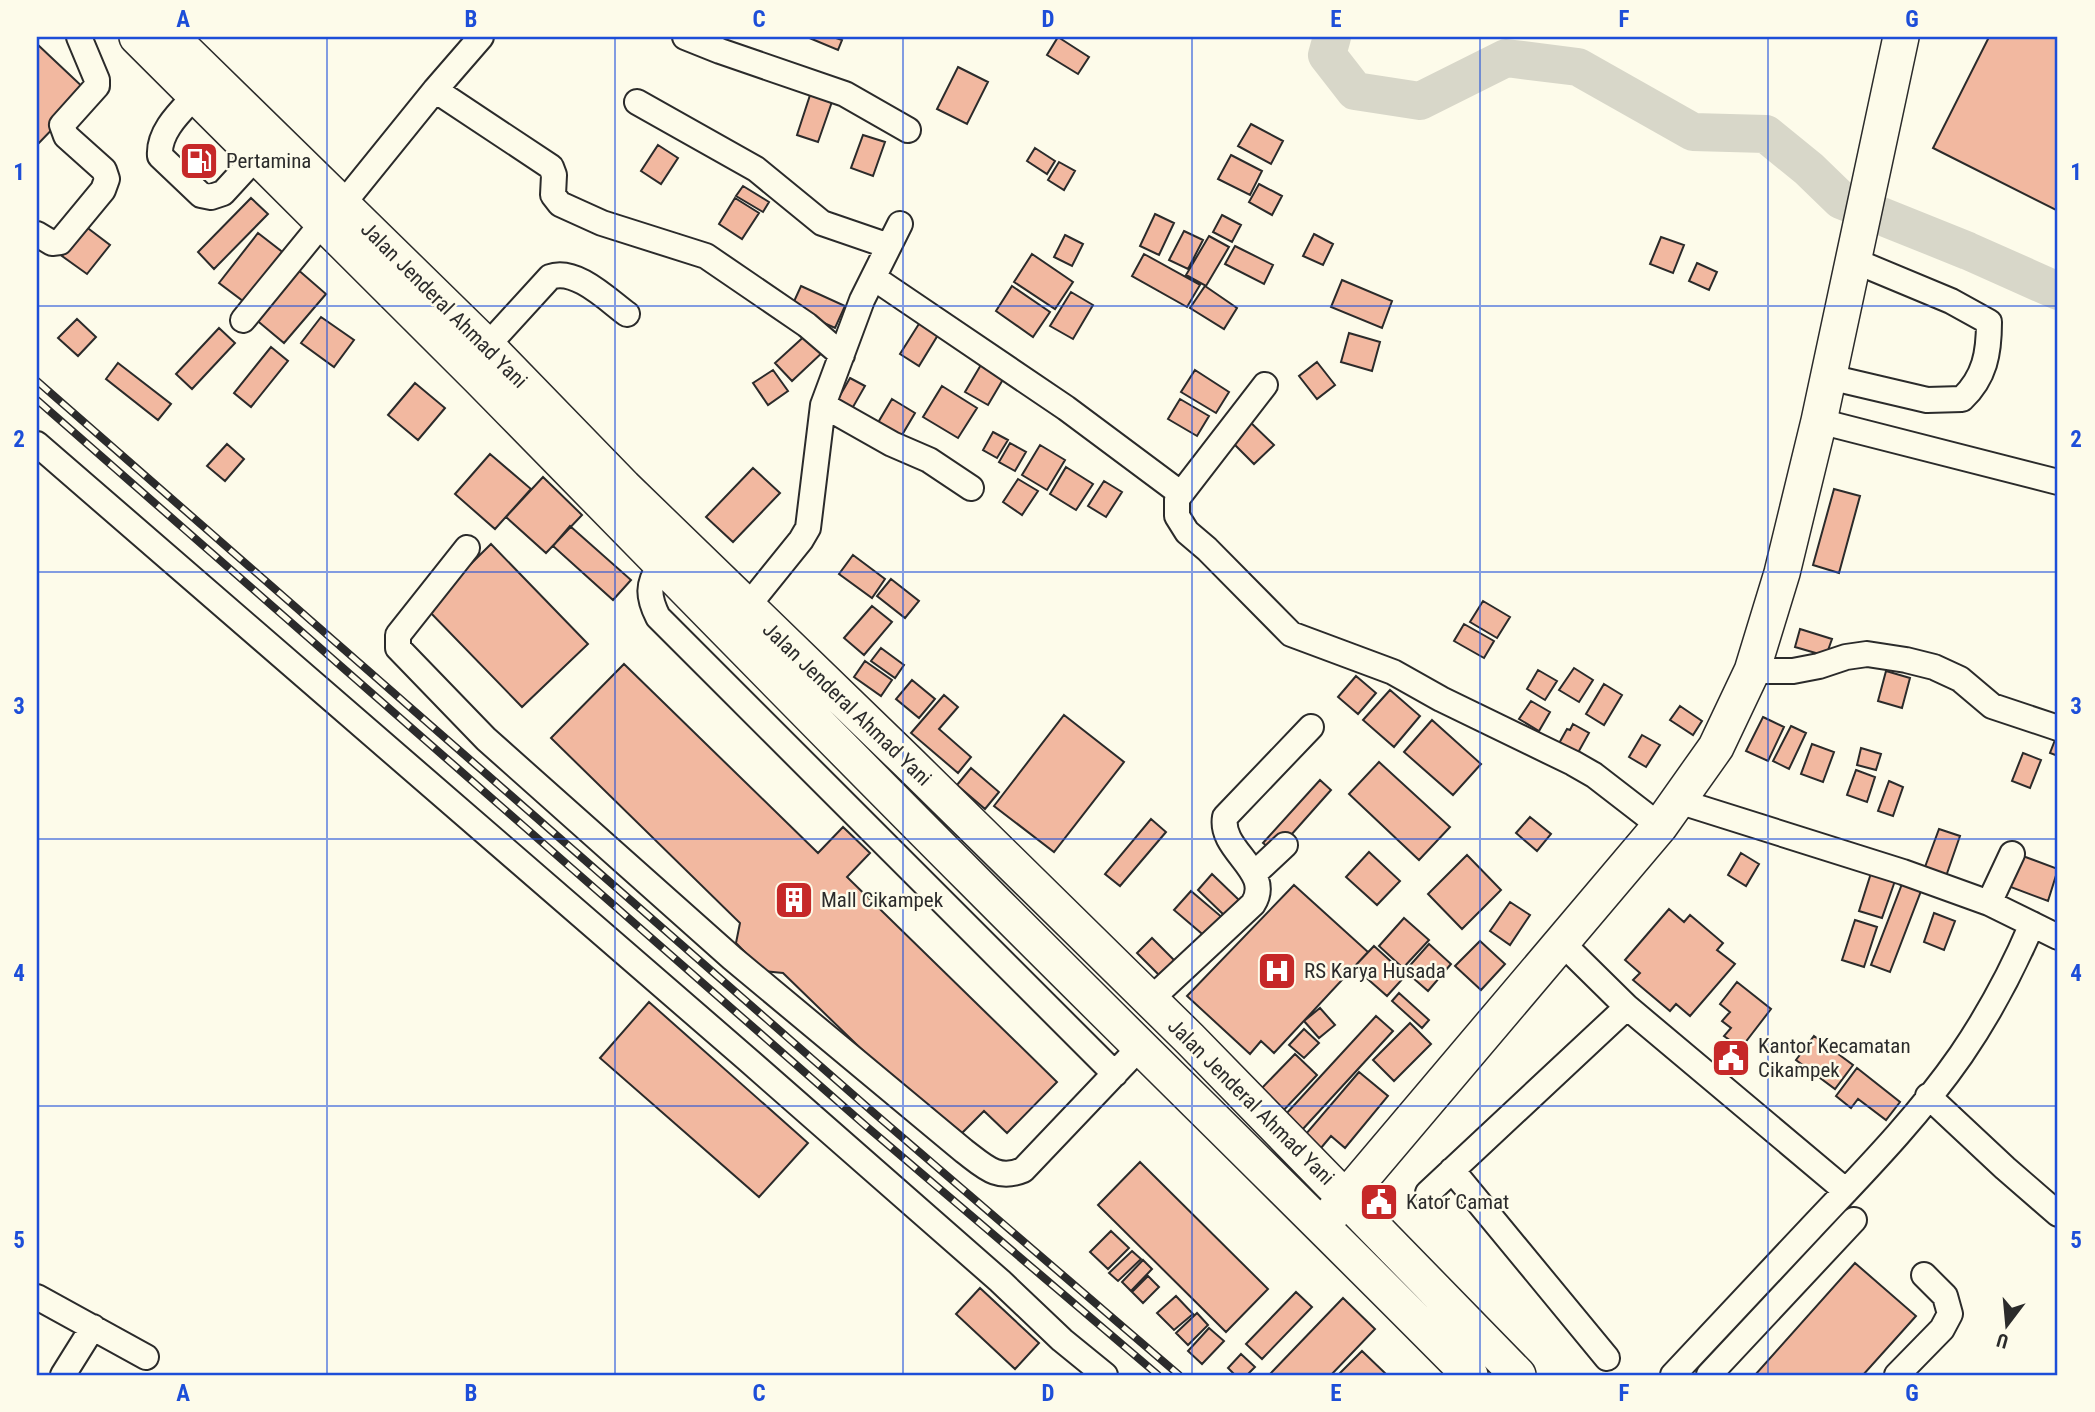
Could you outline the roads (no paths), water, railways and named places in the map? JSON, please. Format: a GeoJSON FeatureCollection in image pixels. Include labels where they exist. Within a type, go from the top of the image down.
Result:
{"type":"FeatureCollection","features":[{"type":"Feature","properties":{"kind":"highway","name":"Jalan Jenderal Ahmad Yani"},"geometry":{"type":"LineString","coordinates":[[137,37],[257,156],[333,214],[487,346],[624,487],[1079,929],[1518,1375]]}},
{"type":"Feature","properties":{"kind":"highway","name":"Jalan Jenderal Ahmad Yani"},"geometry":{"type":"LineString","coordinates":[[171,37],[660,566],[1470,1375]]}},
{"type":"Feature","properties":{"kind":"highway"},"geometry":{"type":"LineString","coordinates":[[1322,1225],[1669,813],[1716,747],[1752,671],[1782,573],[1858,248],[1901,37]]}},
{"type":"Feature","properties":{"kind":"highway"},"geometry":{"type":"LineString","coordinates":[[1053,959],[1079,929]]}},
{"type":"Feature","properties":{"kind":"street"},"geometry":{"type":"LineString","coordinates":[[37,234],[52,243],[60,242],[103,190],[107,179],[104,170],[66,136],[62,125],[97,86],[79,37]]}},
{"type":"Feature","properties":{"kind":"street"},"geometry":{"type":"LineString","coordinates":[[243,320],[481,37]]}},
{"type":"Feature","properties":{"kind":"street"},"geometry":{"type":"LineString","coordinates":[[685,37],[845,94],[908,130]]}},
{"type":"Feature","properties":{"kind":"street"},"geometry":{"type":"LineString","coordinates":[[435,90],[551,167],[554,175],[553,195],[560,204],[602,223],[706,256],[807,324],[842,355]]}},
{"type":"Feature","properties":{"kind":"street"},"geometry":{"type":"LineString","coordinates":[[195,96],[165,132],[160,145],[160,156],[201,195],[211,197],[223,193],[257,156]]}},
{"type":"Feature","properties":{"kind":"street"},"geometry":{"type":"LineString","coordinates":[[637,102],[755,169],[822,223],[894,235],[862,300],[823,405],[808,528],[802,540],[747,607]]}},
{"type":"Feature","properties":{"kind":"street"},"geometry":{"type":"LineString","coordinates":[[1829,377],[1927,400],[1962,399],[1974,387],[1984,368],[1989,346],[1989,322],[1858,248]]}},
{"type":"Feature","properties":{"kind":"street"},"geometry":{"type":"LineString","coordinates":[[487,346],[550,277],[555,275],[573,276],[627,314]]}},
{"type":"Feature","properties":{"kind":"street"},"geometry":{"type":"LineString","coordinates":[[874,278],[1066,408],[1180,493]]}},
{"type":"Feature","properties":{"kind":"street"},"geometry":{"type":"LineString","coordinates":[[1265,385],[1180,493],[1177,499],[1177,516],[1186,532],[1207,549],[1291,634],[1393,672],[1441,699],[1557,754],[1669,813],[1903,872],[1989,903],[2058,937]]}},
{"type":"Feature","properties":{"kind":"street"},"geometry":{"type":"LineString","coordinates":[[823,405],[892,444],[929,460],[971,488]]}},
{"type":"Feature","properties":{"kind":"street"},"geometry":{"type":"LineString","coordinates":[[1819,421],[2058,482]]}},
{"type":"Feature","properties":{"kind":"street"},"geometry":{"type":"LineString","coordinates":[[39,452],[747,1059],[1000,1281],[1062,1340],[1105,1375]]}},
{"type":"Feature","properties":{"kind":"street"},"geometry":{"type":"LineString","coordinates":[[467,548],[398,635],[398,648],[486,738],[711,940],[964,1151],[994,1172],[1009,1176],[1023,1170],[1141,1046]]}},
{"type":"Feature","properties":{"kind":"street"},"geometry":{"type":"LineString","coordinates":[[660,566],[649,585],[652,604],[659,617],[1115,1074]]}},
{"type":"Feature","properties":{"kind":"street"},"geometry":{"type":"LineString","coordinates":[[1752,671],[1793,671],[1867,654],[1906,660],[1934,667],[1960,679],[1992,706],[2058,728]]}},
{"type":"Feature","properties":{"kind":"street"},"geometry":{"type":"LineString","coordinates":[[1150,1000],[1253,904],[1259,889],[1254,874],[1228,838],[1224,825],[1225,817],[1311,727]]}},
{"type":"Feature","properties":{"kind":"street"},"geometry":{"type":"LineString","coordinates":[[1254,874],[1285,845]]}},
{"type":"Feature","properties":{"kind":"street"},"geometry":{"type":"LineString","coordinates":[[1989,903],[2012,854]]}},
{"type":"Feature","properties":{"kind":"street"},"geometry":{"type":"LineString","coordinates":[[1673,1375],[1879,1156],[1928,1096],[1960,1055],[1985,1015],[2017,960],[2032,924]]}},
{"type":"Feature","properties":{"kind":"street"},"geometry":{"type":"LineString","coordinates":[[1561,942],[1627,1007],[1846,1191]]}},
{"type":"Feature","properties":{"kind":"street"},"geometry":{"type":"LineString","coordinates":[[1428,1193],[1627,1007]]}},
{"type":"Feature","properties":{"kind":"street"},"geometry":{"type":"LineString","coordinates":[[1928,1096],[2058,1214]]}},
{"type":"Feature","properties":{"kind":"street"},"geometry":{"type":"LineString","coordinates":[[1452,1170],[1607,1358]]}},
{"type":"Feature","properties":{"kind":"street"},"geometry":{"type":"LineString","coordinates":[[1709,1375],[1854,1220]]}},
{"type":"Feature","properties":{"kind":"street"},"geometry":{"type":"LineString","coordinates":[[1896,1375],[1942,1329],[1950,1314],[1945,1296],[1924,1275]]}},
{"type":"Feature","properties":{"kind":"street"},"geometry":{"type":"LineString","coordinates":[[37,1297],[146,1357]]}},
{"type":"Feature","properties":{"kind":"street"},"geometry":{"type":"LineString","coordinates":[[63,1375],[93,1327]]}},
{"type":"Feature","properties":{"kind":"waterway"},"geometry":{"type":"LineString","coordinates":[[1332,37],[1327,55],[1355,91],[1420,101],[1506,58],[1578,67],[1693,132],[1766,134],[1809,169],[1841,200],[2058,291]]}},
{"type":"Feature","properties":{"kind":"railway"},"geometry":{"type":"LineString","coordinates":[[37,381],[874,1113],[1179,1375]]}},
{"type":"Feature","properties":{"kind":"railway"},"geometry":{"type":"LineString","coordinates":[[37,400],[866,1126],[1158,1375]]}},
{"type":"Feature","properties":{"kind":"place","name":"Pertamina"},"geometry":{"type":"Point","coordinates":[199,161]}},
{"type":"Feature","properties":{"kind":"place","name":"Mall Cikampek"},"geometry":{"type":"Point","coordinates":[794,900]}},
{"type":"Feature","properties":{"kind":"place","name":"RS Karya Husada"},"geometry":{"type":"Point","coordinates":[1277,971]}},
{"type":"Feature","properties":{"kind":"place","name":"Kantor Kecamatan Cikampek"},"geometry":{"type":"Point","coordinates":[1731,1058]}},
{"type":"Feature","properties":{"kind":"place","name":"Kator Camat"},"geometry":{"type":"Point","coordinates":[1379,1202]}}]}
